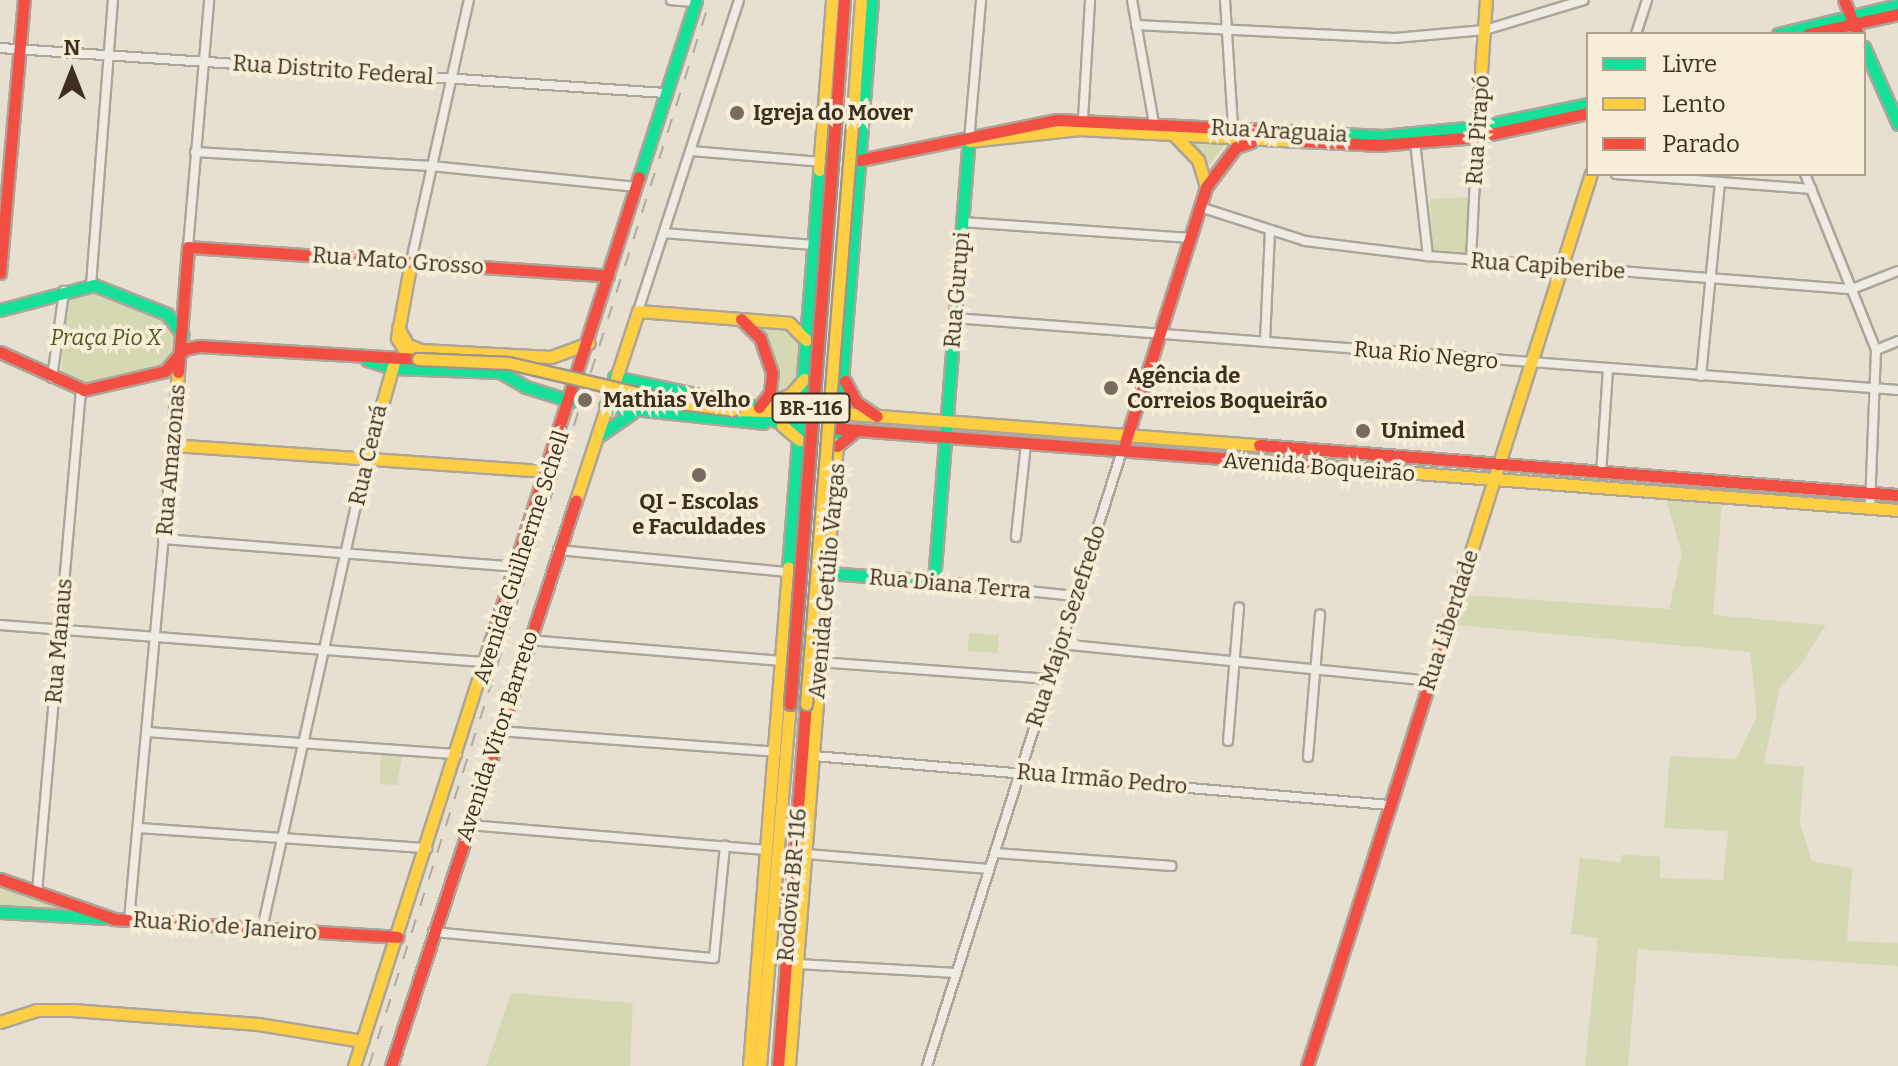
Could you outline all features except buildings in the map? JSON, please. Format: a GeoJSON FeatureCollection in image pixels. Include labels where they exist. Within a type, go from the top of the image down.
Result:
{"type":"FeatureCollection","features":[{"type":"Feature","properties":{"kind":"main road"},"geometry":{"type":"LineString","coordinates":[[0,273],[24,0]]}},
{"type":"Feature","properties":{"kind":"main road","name":"Avenida Getúlio Vargas"},"geometry":{"type":"LineString","coordinates":[[749,1066],[776,752],[832,0]]}},
{"type":"Feature","properties":{"kind":"main road","name":"Rodovia BR-116"},"geometry":{"type":"LineString","coordinates":[[759,1066],[844,0]]}},
{"type":"Feature","properties":{"kind":"main road","name":"Rodovia BR-116"},"geometry":{"type":"LineString","coordinates":[[779,1066],[861,0]]}},
{"type":"Feature","properties":{"kind":"main road","name":"Avenida Getúlio Vargas"},"geometry":{"type":"LineString","coordinates":[[789,1066],[872,0]]}},
{"type":"Feature","properties":{"kind":"main road","name":"Rua Pirapó"},"geometry":{"type":"LineString","coordinates":[[1477,132],[1486,0]]}},
{"type":"Feature","properties":{"kind":"main road"},"geometry":{"type":"LineString","coordinates":[[1844,0],[1857,32]]}},
{"type":"Feature","properties":{"kind":"main road","name":"Avenida Guilherme Schell"},"geometry":{"type":"LineString","coordinates":[[354,1066],[458,754],[695,1]]}},
{"type":"Feature","properties":{"kind":"main road"},"geometry":{"type":"LineString","coordinates":[[1787,32],[1898,5]]}},
{"type":"Feature","properties":{"kind":"main road"},"geometry":{"type":"LineString","coordinates":[[1813,32],[1851,17],[1898,14]]}},
{"type":"Feature","properties":{"kind":"main road"},"geometry":{"type":"LineString","coordinates":[[1866,52],[1898,124]]}},
{"type":"Feature","properties":{"kind":"main road","name":"Rua Araguaia"},"geometry":{"type":"LineString","coordinates":[[1235,138],[1477,132],[1586,105]]}},
{"type":"Feature","properties":{"kind":"main road","name":"Rua Araguaia"},"geometry":{"type":"LineString","coordinates":[[969,141],[977,144],[1079,129],[1154,127],[1169,132],[1235,138],[1415,142],[1586,113]]}},
{"type":"Feature","properties":{"kind":"main road","name":"Rua Araguaia"},"geometry":{"type":"LineString","coordinates":[[860,160],[1083,119],[1154,127],[1185,134]]}},
{"type":"Feature","properties":{"kind":"main road"},"geometry":{"type":"LineString","coordinates":[[1185,134],[1206,187]]}},
{"type":"Feature","properties":{"kind":"main road","name":"Rua Major Sezefredo"},"geometry":{"type":"LineString","coordinates":[[1122,451],[1206,187],[1235,138]]}},
{"type":"Feature","properties":{"kind":"main road","name":"Rua Gurupi"},"geometry":{"type":"LineString","coordinates":[[934,581],[969,141]]}},
{"type":"Feature","properties":{"kind":"main road","name":"Rua Liberdade"},"geometry":{"type":"LineString","coordinates":[[1307,1066],[1590,176]]}},
{"type":"Feature","properties":{"kind":"main road","name":"Rua Mato Grosso"},"geometry":{"type":"LineString","coordinates":[[188,247],[608,276]]}},
{"type":"Feature","properties":{"kind":"main road","name":"Rua Amazonas"},"geometry":{"type":"LineString","coordinates":[[172,445],[188,247]]}},
{"type":"Feature","properties":{"kind":"main road"},"geometry":{"type":"LineString","coordinates":[[411,261],[398,328],[398,345],[414,359]]}},
{"type":"Feature","properties":{"kind":"main road"},"geometry":{"type":"LineString","coordinates":[[0,310],[91,285],[167,314],[182,333],[205,345]]}},
{"type":"Feature","properties":{"kind":"main road"},"geometry":{"type":"LineString","coordinates":[[805,376],[791,394],[759,408],[618,376],[638,311],[795,325],[807,344]]}},
{"type":"Feature","properties":{"kind":"main road"},"geometry":{"type":"LineString","coordinates":[[740,318],[760,338],[772,373],[770,393],[759,408]]}},
{"type":"Feature","properties":{"kind":"main road"},"geometry":{"type":"LineString","coordinates":[[398,328],[405,342],[421,350],[551,357],[589,343]]}},
{"type":"Feature","properties":{"kind":"main road"},"geometry":{"type":"LineString","coordinates":[[0,352],[81,390],[165,371],[181,352],[205,345],[344,353],[389,367],[500,372],[526,387],[571,401]]}},
{"type":"Feature","properties":{"kind":"main road","name":"Avenida Boqueirão"},"geometry":{"type":"LineString","coordinates":[[344,353],[509,363],[680,403],[738,410],[779,424],[1898,510]]}},
{"type":"Feature","properties":{"kind":"main road"},"geometry":{"type":"LineString","coordinates":[[389,367],[414,359]]}},
{"type":"Feature","properties":{"kind":"main road"},"geometry":{"type":"LineString","coordinates":[[806,361],[820,377],[843,365],[850,394],[877,416]]}},
{"type":"Feature","properties":{"kind":"main road","name":"Rua Ceará"},"geometry":{"type":"LineString","coordinates":[[367,457],[389,367]]}},
{"type":"Feature","properties":{"kind":"main road","name":"Avenida Vitor Barreto"},"geometry":{"type":"LineString","coordinates":[[391,1066],[527,640],[605,406],[618,376]]}},
{"type":"Feature","properties":{"kind":"main road"},"geometry":{"type":"LineString","coordinates":[[605,406],[633,413],[779,424],[797,432],[800,443]]}},
{"type":"Feature","properties":{"kind":"main road","name":"Avenida Boqueirão"},"geometry":{"type":"LineString","coordinates":[[738,410],[759,408],[840,413],[1497,467],[1898,495]]}},
{"type":"Feature","properties":{"kind":"main road"},"geometry":{"type":"LineString","coordinates":[[593,444],[609,425],[633,413]]}},
{"type":"Feature","properties":{"kind":"main road"},"geometry":{"type":"LineString","coordinates":[[837,446],[857,430]]}},
{"type":"Feature","properties":{"kind":"main road"},"geometry":{"type":"LineString","coordinates":[[172,445],[547,471]]}},
{"type":"Feature","properties":{"kind":"main road"},"geometry":{"type":"LineString","coordinates":[[797,476],[820,463],[835,479]]}},
{"type":"Feature","properties":{"kind":"main road","name":"Rua Diana Terra"},"geometry":{"type":"LineString","coordinates":[[826,573],[934,581]]}},
{"type":"Feature","properties":{"kind":"main road","name":"Rua Rio de Janeiro"},"geometry":{"type":"LineString","coordinates":[[0,879],[114,919],[397,937]]}},
{"type":"Feature","properties":{"kind":"main road"},"geometry":{"type":"LineString","coordinates":[[57,899],[68,909],[67,917]]}},
{"type":"Feature","properties":{"kind":"main road"},"geometry":{"type":"LineString","coordinates":[[0,912],[114,919]]}},
{"type":"Feature","properties":{"kind":"main road"},"geometry":{"type":"LineString","coordinates":[[0,1022],[36,1010],[72,1010],[258,1024],[363,1041]]}},
{"type":"Feature","properties":{"kind":"main road","name":"BR-116"},"geometry":{"type":"LineString","coordinates":[[753,1021],[759,1066]]}},
{"type":"Feature","properties":{"kind":"main road","name":"BR-116"},"geometry":{"type":"LineString","coordinates":[[779,1066],[791,1025]]}},
{"type":"Feature","properties":{"kind":"street"},"geometry":{"type":"LineString","coordinates":[[91,285],[113,0]]}},
{"type":"Feature","properties":{"kind":"street","name":"Rua Amazonas"},"geometry":{"type":"LineString","coordinates":[[188,247],[209,0]]}},
{"type":"Feature","properties":{"kind":"street"},"geometry":{"type":"LineString","coordinates":[[411,261],[469,0]]}},
{"type":"Feature","properties":{"kind":"street"},"geometry":{"type":"LineString","coordinates":[[671,0],[695,1]]}},
{"type":"Feature","properties":{"kind":"street"},"geometry":{"type":"LineString","coordinates":[[638,311],[739,0]]}},
{"type":"Feature","properties":{"kind":"street","name":"Rua Gurupi"},"geometry":{"type":"LineString","coordinates":[[969,141],[981,0]]}},
{"type":"Feature","properties":{"kind":"street"},"geometry":{"type":"LineString","coordinates":[[1083,119],[1090,0]]}},
{"type":"Feature","properties":{"kind":"street"},"geometry":{"type":"LineString","coordinates":[[1132,0],[1154,127]]}},
{"type":"Feature","properties":{"kind":"street"},"geometry":{"type":"LineString","coordinates":[[1225,0],[1235,138]]}},
{"type":"Feature","properties":{"kind":"street"},"geometry":{"type":"LineString","coordinates":[[1136,25],[1227,32],[1395,38],[1485,30],[1584,0]]}},
{"type":"Feature","properties":{"kind":"street"},"geometry":{"type":"LineString","coordinates":[[1637,32],[1645,3]]}},
{"type":"Feature","properties":{"kind":"street","name":"Rua Distrito Federal"},"geometry":{"type":"LineString","coordinates":[[0,48],[666,93]]}},
{"type":"Feature","properties":{"kind":"street","name":"Rua Pirapó"},"geometry":{"type":"LineString","coordinates":[[1471,260],[1477,132]]}},
{"type":"Feature","properties":{"kind":"street"},"geometry":{"type":"LineString","coordinates":[[1415,142],[1428,256]]}},
{"type":"Feature","properties":{"kind":"street"},"geometry":{"type":"LineString","coordinates":[[691,151],[821,162]]}},
{"type":"Feature","properties":{"kind":"street"},"geometry":{"type":"LineString","coordinates":[[195,152],[431,166],[637,187]]}},
{"type":"Feature","properties":{"kind":"street"},"geometry":{"type":"LineString","coordinates":[[1642,176],[1811,189]]}},
{"type":"Feature","properties":{"kind":"street"},"geometry":{"type":"LineString","coordinates":[[1806,176],[1876,350],[1877,390],[1870,508]]}},
{"type":"Feature","properties":{"kind":"street"},"geometry":{"type":"LineString","coordinates":[[1701,376],[1720,182]]}},
{"type":"Feature","properties":{"kind":"street","name":"Rua Capiberibe"},"geometry":{"type":"LineString","coordinates":[[1200,207],[1305,241],[1471,260],[1852,289],[1898,271]]}},
{"type":"Feature","properties":{"kind":"street"},"geometry":{"type":"LineString","coordinates":[[962,222],[1190,238]]}},
{"type":"Feature","properties":{"kind":"street"},"geometry":{"type":"LineString","coordinates":[[1265,341],[1270,230]]}},
{"type":"Feature","properties":{"kind":"street"},"geometry":{"type":"LineString","coordinates":[[664,233],[813,245]]}},
{"type":"Feature","properties":{"kind":"street"},"geometry":{"type":"LineString","coordinates":[[52,378],[64,290]]}},
{"type":"Feature","properties":{"kind":"street","name":"Rua Rio Negro"},"geometry":{"type":"LineString","coordinates":[[954,318],[1898,390]]}},
{"type":"Feature","properties":{"kind":"street"},"geometry":{"type":"LineString","coordinates":[[1876,350],[1898,341]]}},
{"type":"Feature","properties":{"kind":"street"},"geometry":{"type":"LineString","coordinates":[[1601,474],[1608,368]]}},
{"type":"Feature","properties":{"kind":"street","name":"Rua Manaus"},"geometry":{"type":"LineString","coordinates":[[37,892],[81,390]]}},
{"type":"Feature","properties":{"kind":"street"},"geometry":{"type":"LineString","coordinates":[[1016,537],[1026,444]]}},
{"type":"Feature","properties":{"kind":"street","name":"Rua Amazonas"},"geometry":{"type":"LineString","coordinates":[[129,920],[172,445]]}},
{"type":"Feature","properties":{"kind":"street","name":"Rua Major Sezefredo"},"geometry":{"type":"LineString","coordinates":[[927,1066],[1122,451]]}},
{"type":"Feature","properties":{"kind":"street","name":"Rua Ceará"},"geometry":{"type":"LineString","coordinates":[[262,929],[327,648],[367,457]]}},
{"type":"Feature","properties":{"kind":"street"},"geometry":{"type":"LineString","coordinates":[[163,539],[515,567]]}},
{"type":"Feature","properties":{"kind":"street"},"geometry":{"type":"LineString","coordinates":[[557,550],[788,572]]}},
{"type":"Feature","properties":{"kind":"street","name":"Rua Diana Terra"},"geometry":{"type":"LineString","coordinates":[[934,581],[1075,596]]}},
{"type":"Feature","properties":{"kind":"street"},"geometry":{"type":"LineString","coordinates":[[1228,741],[1239,607]]}},
{"type":"Feature","properties":{"kind":"street"},"geometry":{"type":"LineString","coordinates":[[1308,757],[1320,615]]}},
{"type":"Feature","properties":{"kind":"street"},"geometry":{"type":"LineString","coordinates":[[0,625],[487,662]]}},
{"type":"Feature","properties":{"kind":"street"},"geometry":{"type":"LineString","coordinates":[[527,640],[782,661]]}},
{"type":"Feature","properties":{"kind":"street"},"geometry":{"type":"LineString","coordinates":[[1060,644],[1429,681]]}},
{"type":"Feature","properties":{"kind":"street"},"geometry":{"type":"LineString","coordinates":[[819,662],[1049,679]]}},
{"type":"Feature","properties":{"kind":"street"},"geometry":{"type":"LineString","coordinates":[[499,731],[776,752]]}},
{"type":"Feature","properties":{"kind":"street"},"geometry":{"type":"LineString","coordinates":[[147,732],[458,754]]}},
{"type":"Feature","properties":{"kind":"street","name":"Rua Irmão Pedro"},"geometry":{"type":"LineString","coordinates":[[814,756],[1020,771],[1389,805]]}},
{"type":"Feature","properties":{"kind":"street"},"geometry":{"type":"LineString","coordinates":[[469,825],[766,850]]}},
{"type":"Feature","properties":{"kind":"street"},"geometry":{"type":"LineString","coordinates":[[139,828],[427,848]]}},
{"type":"Feature","properties":{"kind":"street"},"geometry":{"type":"LineString","coordinates":[[433,932],[714,958],[725,846]]}},
{"type":"Feature","properties":{"kind":"street"},"geometry":{"type":"LineString","coordinates":[[995,853],[1172,866]]}},
{"type":"Feature","properties":{"kind":"street"},"geometry":{"type":"LineString","coordinates":[[806,854],[989,869]]}},
{"type":"Feature","properties":{"kind":"street"},"geometry":{"type":"LineString","coordinates":[[797,964],[957,973]]}},
{"type":"Feature","properties":{"kind":"green space"},"geometry":{"type":"Polygon","coordinates":[[[1187,138],[1228,141],[1207,168],[1187,138]]]}},
{"type":"Feature","properties":{"kind":"green space"},"geometry":{"type":"Polygon","coordinates":[[[1468,197],[1466,253],[1432,250],[1430,199],[1468,197]]]}},
{"type":"Feature","properties":{"kind":"green space","name":"Praça Pio X"},"geometry":{"type":"Polygon","coordinates":[[[90,286],[164,316],[176,330],[176,350],[165,368],[82,385],[61,378],[65,294],[90,286]]]}},
{"type":"Feature","properties":{"kind":"green space"},"geometry":{"type":"Polygon","coordinates":[[[757,324],[785,326],[801,339],[797,381],[772,396],[765,339],[757,324]]]}},
{"type":"Feature","properties":{"kind":"green space"},"geometry":{"type":"Polygon","coordinates":[[[1666,499],[1722,503],[1713,615],[1826,625],[1799,667],[1780,687],[1764,763],[1804,767],[1800,823],[1812,861],[1852,868],[1847,941],[1898,943],[1898,966],[1638,949],[1628,1066],[1585,1066],[1598,938],[1571,934],[1580,857],[1620,863],[1623,854],[1660,857],[1660,878],[1723,880],[1728,831],[1664,828],[1670,756],[1736,759],[1757,716],[1750,652],[1456,625],[1468,595],[1669,609],[1682,554],[1666,499]]]}},
{"type":"Feature","properties":{"kind":"green space"},"geometry":{"type":"Polygon","coordinates":[[[969,633],[999,635],[998,653],[968,651],[969,633]]]}},
{"type":"Feature","properties":{"kind":"green space"},"geometry":{"type":"Polygon","coordinates":[[[381,750],[403,751],[397,785],[380,784],[381,750]]]}},
{"type":"Feature","properties":{"kind":"green space"},"geometry":{"type":"Polygon","coordinates":[[[0,882],[63,904],[63,915],[0,909],[0,882]]]}},
{"type":"Feature","properties":{"kind":"green space"},"geometry":{"type":"Polygon","coordinates":[[[511,993],[633,1003],[630,1066],[486,1066],[511,993]]]}},
{"type":"Feature","properties":{"kind":"railway"},"geometry":{"type":"LineString","coordinates":[[369,1066],[710,0]]}},
{"type":"Feature","properties":{"kind":"traffic: fast"},"geometry":{"type":"LineString","coordinates":[[639,177],[696,0]]}},
{"type":"Feature","properties":{"kind":"traffic: fast"},"geometry":{"type":"LineString","coordinates":[[837,444],[872,0]]}},
{"type":"Feature","properties":{"kind":"traffic: fast"},"geometry":{"type":"LineString","coordinates":[[1786,32],[1898,5]]}},
{"type":"Feature","properties":{"kind":"traffic: fast"},"geometry":{"type":"LineString","coordinates":[[1866,52],[1898,124]]}},
{"type":"Feature","properties":{"kind":"traffic: fast"},"geometry":{"type":"LineString","coordinates":[[1263,130],[1382,136],[1477,127],[1586,104]]}},
{"type":"Feature","properties":{"kind":"traffic: fast"},"geometry":{"type":"LineString","coordinates":[[826,573],[934,581],[969,141]]}},
{"type":"Feature","properties":{"kind":"traffic: fast"},"geometry":{"type":"LineString","coordinates":[[788,568],[819,170]]}},
{"type":"Feature","properties":{"kind":"traffic: fast"},"geometry":{"type":"LineString","coordinates":[[0,310],[94,285],[167,314],[183,335]]}},
{"type":"Feature","properties":{"kind":"traffic: fast"},"geometry":{"type":"LineString","coordinates":[[367,360],[394,368],[500,372],[526,387],[571,401]]}},
{"type":"Feature","properties":{"kind":"traffic: fast"},"geometry":{"type":"LineString","coordinates":[[614,377],[756,407]]}},
{"type":"Feature","properties":{"kind":"traffic: fast"},"geometry":{"type":"LineString","coordinates":[[605,406],[763,423]]}},
{"type":"Feature","properties":{"kind":"traffic: fast"},"geometry":{"type":"LineString","coordinates":[[742,411],[789,425]]}},
{"type":"Feature","properties":{"kind":"traffic: fast"},"geometry":{"type":"LineString","coordinates":[[597,437],[632,413]]}},
{"type":"Feature","properties":{"kind":"traffic: fast"},"geometry":{"type":"LineString","coordinates":[[0,912],[106,918]]}},
{"type":"Feature","properties":{"kind":"traffic: slow"},"geometry":{"type":"LineString","coordinates":[[819,170],[832,0]]}},
{"type":"Feature","properties":{"kind":"traffic: slow"},"geometry":{"type":"LineString","coordinates":[[853,114],[861,0]]}},
{"type":"Feature","properties":{"kind":"traffic: slow"},"geometry":{"type":"LineString","coordinates":[[1477,131],[1486,0]]}},
{"type":"Feature","properties":{"kind":"traffic: slow"},"geometry":{"type":"LineString","coordinates":[[806,704],[853,114]]}},
{"type":"Feature","properties":{"kind":"traffic: slow"},"geometry":{"type":"LineString","coordinates":[[969,141],[1079,129],[1304,141]]}},
{"type":"Feature","properties":{"kind":"traffic: slow"},"geometry":{"type":"LineString","coordinates":[[1174,135],[1198,160],[1206,187]]}},
{"type":"Feature","properties":{"kind":"traffic: slow"},"geometry":{"type":"LineString","coordinates":[[1456,599],[1590,176]]}},
{"type":"Feature","properties":{"kind":"traffic: slow"},"geometry":{"type":"LineString","coordinates":[[409,358],[397,338],[411,261]]}},
{"type":"Feature","properties":{"kind":"traffic: slow"},"geometry":{"type":"LineString","coordinates":[[576,500],[638,311],[789,323],[806,340]]}},
{"type":"Feature","properties":{"kind":"traffic: slow"},"geometry":{"type":"LineString","coordinates":[[398,328],[408,345],[421,350],[551,357],[589,343]]}},
{"type":"Feature","properties":{"kind":"traffic: slow"},"geometry":{"type":"LineString","coordinates":[[418,359],[509,363],[680,403],[733,410]]}},
{"type":"Feature","properties":{"kind":"traffic: slow"},"geometry":{"type":"LineString","coordinates":[[367,457],[394,362]]}},
{"type":"Feature","properties":{"kind":"traffic: slow"},"geometry":{"type":"LineString","coordinates":[[178,372],[172,445],[547,471]]}},
{"type":"Feature","properties":{"kind":"traffic: slow"},"geometry":{"type":"LineString","coordinates":[[761,408],[791,394],[804,379]]}},
{"type":"Feature","properties":{"kind":"traffic: slow"},"geometry":{"type":"LineString","coordinates":[[733,410],[840,413],[1259,445]]}},
{"type":"Feature","properties":{"kind":"traffic: slow"},"geometry":{"type":"LineString","coordinates":[[782,425],[799,440]]}},
{"type":"Feature","properties":{"kind":"traffic: slow"},"geometry":{"type":"LineString","coordinates":[[789,1066],[837,444]]}},
{"type":"Feature","properties":{"kind":"traffic: slow"},"geometry":{"type":"LineString","coordinates":[[1351,468],[1898,510]]}},
{"type":"Feature","properties":{"kind":"traffic: slow"},"geometry":{"type":"LineString","coordinates":[[749,1066],[788,568]]}},
{"type":"Feature","properties":{"kind":"traffic: slow"},"geometry":{"type":"LineString","coordinates":[[354,1066],[491,640]]}},
{"type":"Feature","properties":{"kind":"traffic: slow"},"geometry":{"type":"LineString","coordinates":[[760,1066],[790,704]]}},
{"type":"Feature","properties":{"kind":"traffic: slow"},"geometry":{"type":"LineString","coordinates":[[0,1022],[36,1010],[72,1010],[258,1024],[363,1041]]}},
{"type":"Feature","properties":{"kind":"traffic: jam"},"geometry":{"type":"LineString","coordinates":[[0,273],[24,0]]}},
{"type":"Feature","properties":{"kind":"traffic: jam"},"geometry":{"type":"LineString","coordinates":[[836,112],[844,0]]}},
{"type":"Feature","properties":{"kind":"traffic: jam"},"geometry":{"type":"LineString","coordinates":[[1844,0],[1857,32]]}},
{"type":"Feature","properties":{"kind":"traffic: jam"},"geometry":{"type":"LineString","coordinates":[[1817,32],[1898,14]]}},
{"type":"Feature","properties":{"kind":"traffic: jam"},"geometry":{"type":"LineString","coordinates":[[790,704],[836,112]]}},
{"type":"Feature","properties":{"kind":"traffic: jam"},"geometry":{"type":"LineString","coordinates":[[1304,141],[1378,145],[1477,137],[1586,113]]}},
{"type":"Feature","properties":{"kind":"traffic: jam"},"geometry":{"type":"LineString","coordinates":[[860,160],[1057,120],[1263,130]]}},
{"type":"Feature","properties":{"kind":"traffic: jam"},"geometry":{"type":"LineString","coordinates":[[1125,443],[1206,187],[1236,147],[1251,142]]}},
{"type":"Feature","properties":{"kind":"traffic: jam"},"geometry":{"type":"LineString","coordinates":[[491,640],[639,177]]}},
{"type":"Feature","properties":{"kind":"traffic: jam"},"geometry":{"type":"LineString","coordinates":[[178,372],[188,247],[608,276]]}},
{"type":"Feature","properties":{"kind":"traffic: jam"},"geometry":{"type":"LineString","coordinates":[[741,319],[760,338],[772,373],[770,393],[759,407]]}},
{"type":"Feature","properties":{"kind":"traffic: jam"},"geometry":{"type":"LineString","coordinates":[[0,352],[84,390],[165,371],[184,349],[199,346],[418,359]]}},
{"type":"Feature","properties":{"kind":"traffic: jam"},"geometry":{"type":"LineString","coordinates":[[845,381],[856,402],[877,416]]}},
{"type":"Feature","properties":{"kind":"traffic: jam"},"geometry":{"type":"LineString","coordinates":[[830,428],[1351,468]]}},
{"type":"Feature","properties":{"kind":"traffic: jam"},"geometry":{"type":"LineString","coordinates":[[837,446],[857,430]]}},
{"type":"Feature","properties":{"kind":"traffic: jam"},"geometry":{"type":"LineString","coordinates":[[1259,445],[1898,495]]}},
{"type":"Feature","properties":{"kind":"traffic: jam"},"geometry":{"type":"LineString","coordinates":[[391,1066],[576,500]]}},
{"type":"Feature","properties":{"kind":"traffic: jam"},"geometry":{"type":"LineString","coordinates":[[1307,1066],[1456,599]]}},
{"type":"Feature","properties":{"kind":"traffic: jam"},"geometry":{"type":"LineString","coordinates":[[778,1066],[806,704]]}},
{"type":"Feature","properties":{"kind":"traffic: jam"},"geometry":{"type":"LineString","coordinates":[[0,879],[114,919],[397,937]]}},
{"type":"Feature","properties":{"kind":"place","name":"Igreja do Mover"},"geometry":{"type":"Point","coordinates":[737,113]}},
{"type":"Feature","properties":{"kind":"place","name":"Agência de Correios Boqueirão"},"geometry":{"type":"Point","coordinates":[1111,388]}},
{"type":"Feature","properties":{"kind":"place","name":"Mathias Velho"},"geometry":{"type":"Point","coordinates":[585,400]}},
{"type":"Feature","properties":{"kind":"place","name":"Unimed"},"geometry":{"type":"Point","coordinates":[1363,431]}},
{"type":"Feature","properties":{"kind":"place","name":"QI - Escolas e Faculdades"},"geometry":{"type":"Point","coordinates":[699,475]}}]}
